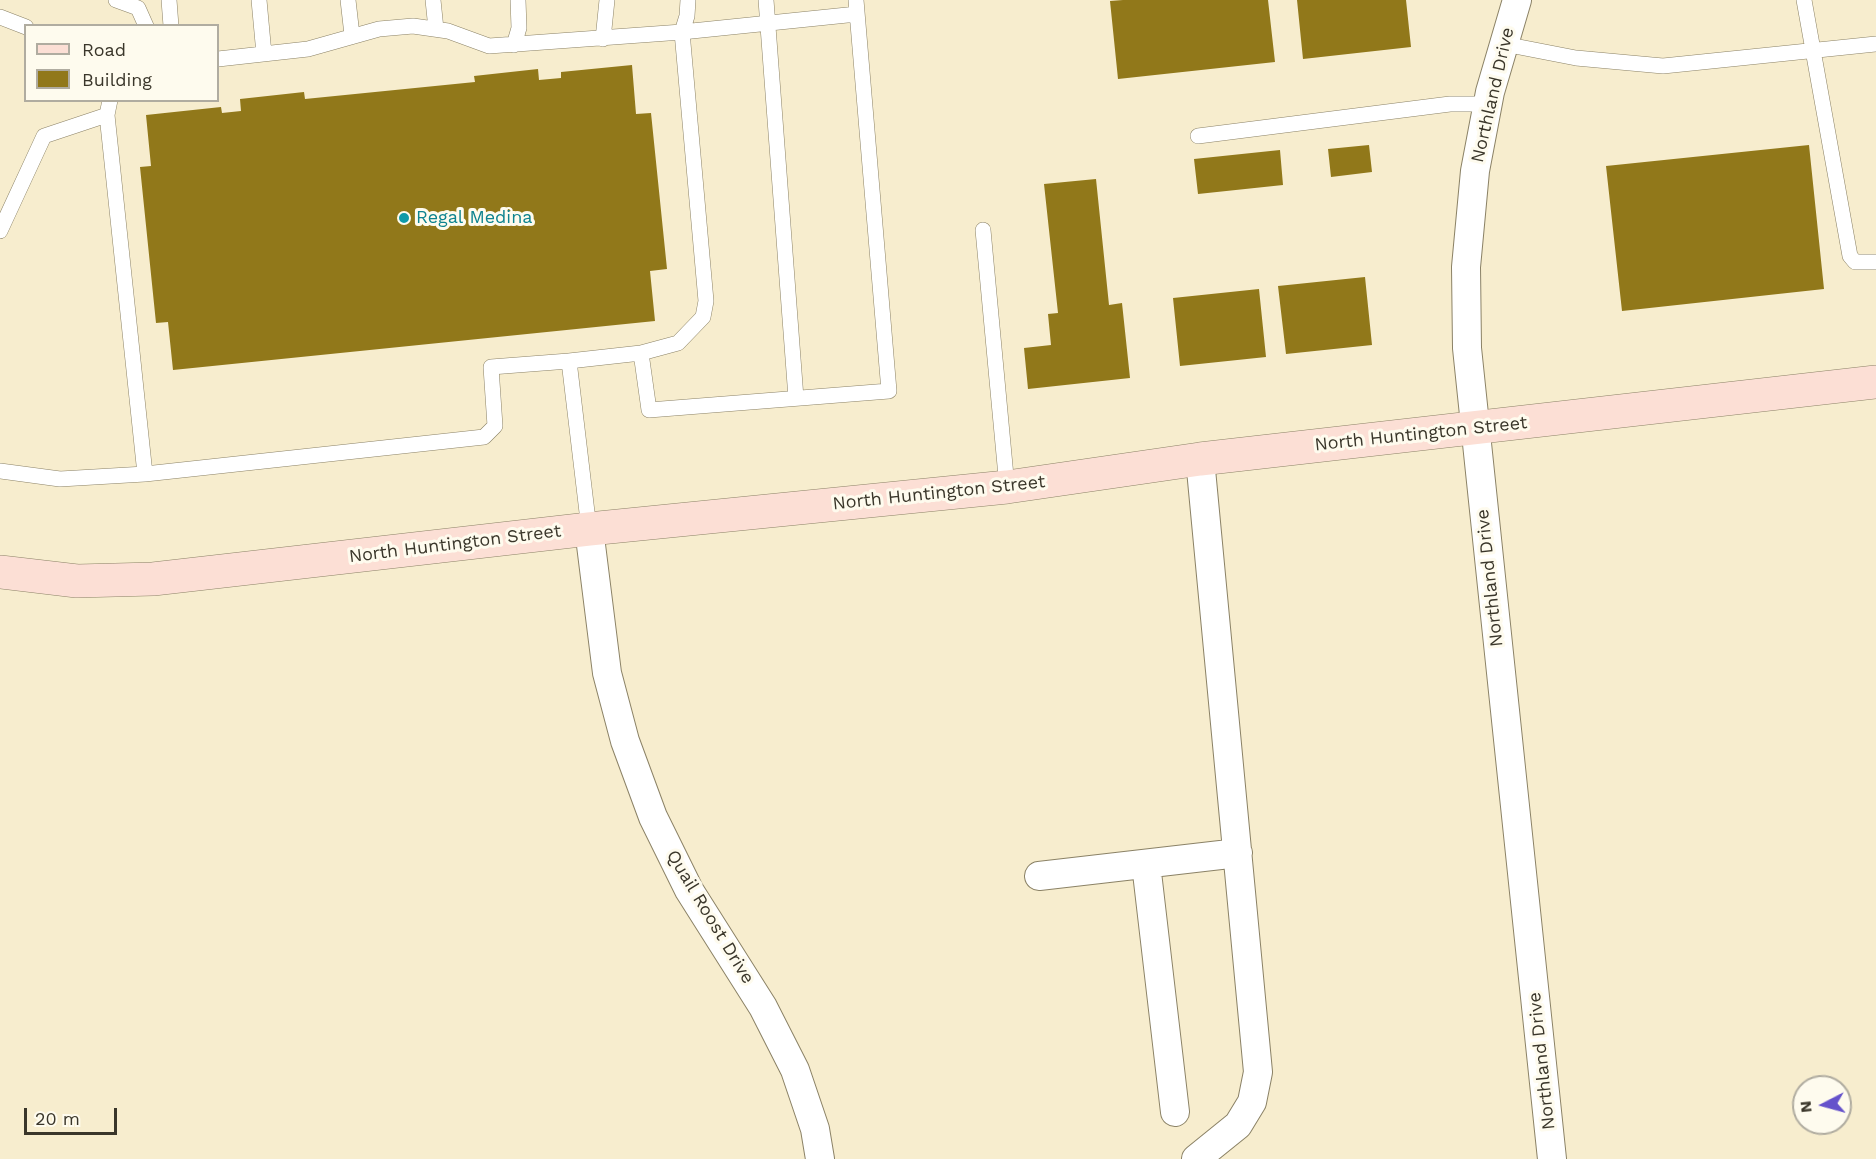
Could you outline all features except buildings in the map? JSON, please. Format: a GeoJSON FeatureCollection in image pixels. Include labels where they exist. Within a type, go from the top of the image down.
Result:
{"type":"FeatureCollection","features":[{"type":"Feature","properties":{"kind":"street","name":"Northland Drive"},"geometry":{"type":"LineString","coordinates":[[1517,0],[1487,104],[1475,171],[1466,267],[1467,348],[1552,1159]]}},
{"type":"Feature","properties":{"kind":"street","name":"North Huntington Street"},"geometry":{"type":"LineString","coordinates":[[0,572],[77,581],[153,579],[589,529],[1007,487],[1200,459],[1876,382]]}},
{"type":"Feature","properties":{"kind":"street"},"geometry":{"type":"LineString","coordinates":[[1196,1159],[1238,1125],[1252,1102],[1258,1072],[1200,459]]}},
{"type":"Feature","properties":{"kind":"street","name":"Quail Roost Drive"},"geometry":{"type":"LineString","coordinates":[[589,529],[607,673],[625,741],[653,817],[689,890],[764,1006],[795,1070],[814,1129],[820,1159]]}},
{"type":"Feature","properties":{"kind":"street"},"geometry":{"type":"LineString","coordinates":[[1039,876],[1238,853]]}},
{"type":"Feature","properties":{"kind":"street"},"geometry":{"type":"LineString","coordinates":[[1146,864],[1175,1112]]}},
{"type":"Feature","properties":{"kind":"lane"},"geometry":{"type":"LineString","coordinates":[[116,0],[138,8],[145,24]]}},
{"type":"Feature","properties":{"kind":"lane"},"geometry":{"type":"LineString","coordinates":[[169,0],[171,24]]}},
{"type":"Feature","properties":{"kind":"lane"},"geometry":{"type":"LineString","coordinates":[[259,0],[264,54]]}},
{"type":"Feature","properties":{"kind":"lane"},"geometry":{"type":"LineString","coordinates":[[348,0],[352,35]]}},
{"type":"Feature","properties":{"kind":"lane"},"geometry":{"type":"LineString","coordinates":[[433,0],[436,29]]}},
{"type":"Feature","properties":{"kind":"lane"},"geometry":{"type":"LineString","coordinates":[[514,45],[519,28],[518,0]]}},
{"type":"Feature","properties":{"kind":"lane"},"geometry":{"type":"LineString","coordinates":[[603,39],[607,0]]}},
{"type":"Feature","properties":{"kind":"lane"},"geometry":{"type":"LineString","coordinates":[[0,471],[60,479],[145,474],[484,437],[495,426],[491,367],[641,353],[678,343],[703,317],[706,301],[682,32],[687,16],[688,0]]}},
{"type":"Feature","properties":{"kind":"lane"},"geometry":{"type":"LineString","coordinates":[[766,0],[796,398]]}},
{"type":"Feature","properties":{"kind":"lane"},"geometry":{"type":"LineString","coordinates":[[1804,0],[1850,256],[1855,261],[1876,262]]}},
{"type":"Feature","properties":{"kind":"lane"},"geometry":{"type":"LineString","coordinates":[[219,58],[308,49],[379,29],[413,26],[448,31],[489,46],[514,45],[768,24],[857,7],[889,391],[648,410],[641,353]]}},
{"type":"Feature","properties":{"kind":"lane"},"geometry":{"type":"LineString","coordinates":[[0,17],[24,26]]}},
{"type":"Feature","properties":{"kind":"lane"},"geometry":{"type":"LineString","coordinates":[[1504,44],[1576,58],[1663,66],[1876,44]]}},
{"type":"Feature","properties":{"kind":"lane"},"geometry":{"type":"LineString","coordinates":[[1198,136],[1450,104],[1487,104]]}},
{"type":"Feature","properties":{"kind":"lane"},"geometry":{"type":"LineString","coordinates":[[0,231],[44,136],[108,108],[145,474]]}},
{"type":"Feature","properties":{"kind":"lane"},"geometry":{"type":"LineString","coordinates":[[983,230],[1007,487]]}},
{"type":"Feature","properties":{"kind":"lane"},"geometry":{"type":"LineString","coordinates":[[569,361],[589,529]]}},
{"type":"Feature","properties":{"kind":"place","name":"Regal Medina"},"geometry":{"type":"Point","coordinates":[404,218]}}]}
